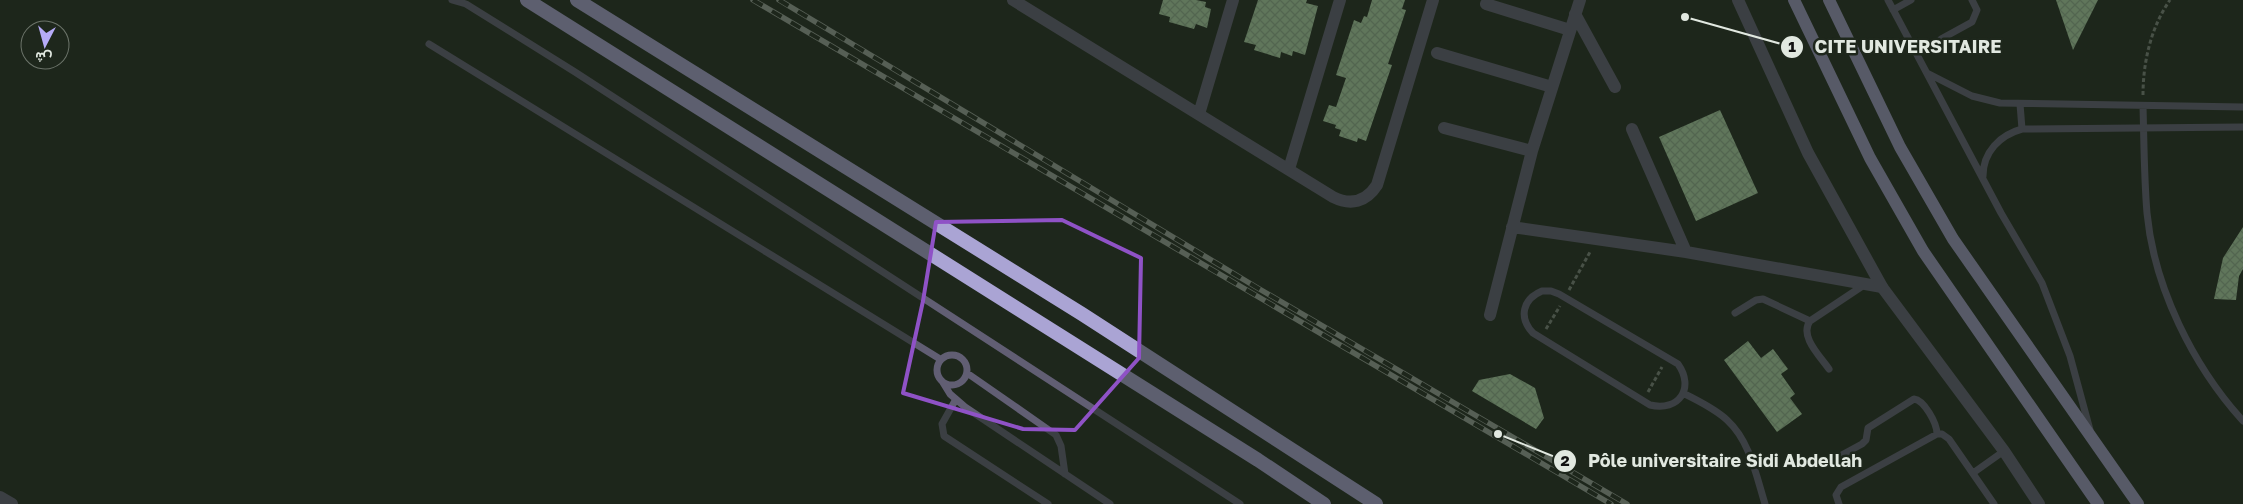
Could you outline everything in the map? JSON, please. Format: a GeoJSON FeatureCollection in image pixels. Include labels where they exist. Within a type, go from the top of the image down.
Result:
{"type":"FeatureCollection","features":[{"type":"Feature","properties":{"kind":"highway"},"geometry":{"type":"LineString","coordinates":[[527,0],[1258,460],[1324,504]]}},
{"type":"Feature","properties":{"kind":"highway"},"geometry":{"type":"LineString","coordinates":[[577,0],[1082,314],[1376,504]]}},
{"type":"Feature","properties":{"kind":"main road"},"geometry":{"type":"LineString","coordinates":[[1794,0],[1870,158],[1904,221],[1954,298],[2098,504]]}},
{"type":"Feature","properties":{"kind":"main road"},"geometry":{"type":"LineString","coordinates":[[1830,1],[1876,100],[1926,193],[1982,283],[2138,504]]}},
{"type":"Feature","properties":{"kind":"street"},"geometry":{"type":"LineString","coordinates":[[1013,0],[1343,202],[1353,203],[1363,200],[1371,194],[1377,185],[1432,0]]}},
{"type":"Feature","properties":{"kind":"street"},"geometry":{"type":"LineString","coordinates":[[1199,114],[1233,0]]}},
{"type":"Feature","properties":{"kind":"street"},"geometry":{"type":"LineString","coordinates":[[1289,169],[1340,0]]}},
{"type":"Feature","properties":{"kind":"street"},"geometry":{"type":"LineString","coordinates":[[1490,315],[1532,151],[1580,0]]}},
{"type":"Feature","properties":{"kind":"street"},"geometry":{"type":"LineString","coordinates":[[1738,0],[1808,153],[1882,287],[2004,451],[2039,504]]}},
{"type":"Feature","properties":{"kind":"street"},"geometry":{"type":"LineString","coordinates":[[1486,4],[1570,30]]}},
{"type":"Feature","properties":{"kind":"street"},"geometry":{"type":"LineString","coordinates":[[1575,14],[1615,87]]}},
{"type":"Feature","properties":{"kind":"street"},"geometry":{"type":"LineString","coordinates":[[1437,54],[1552,86]]}},
{"type":"Feature","properties":{"kind":"street"},"geometry":{"type":"LineString","coordinates":[[1444,128],[1532,151]]}},
{"type":"Feature","properties":{"kind":"street"},"geometry":{"type":"LineString","coordinates":[[1632,129],[1686,252]]}},
{"type":"Feature","properties":{"kind":"street"},"geometry":{"type":"LineString","coordinates":[[1512,227],[1686,252],[1882,287]]}},
{"type":"Feature","properties":{"kind":"street"},"geometry":{"type":"LineString","coordinates":[[0,497],[12,504]]}},
{"type":"Feature","properties":{"kind":"lane"},"geometry":{"type":"LineString","coordinates":[[452,0],[466,4],[575,72],[1240,504]]}},
{"type":"Feature","properties":{"kind":"lane"},"geometry":{"type":"LineString","coordinates":[[1888,0],[2050,301],[2070,356],[2086,411],[2090,435]]}},
{"type":"Feature","properties":{"kind":"lane"},"geometry":{"type":"LineString","coordinates":[[1893,10],[1911,0]]}},
{"type":"Feature","properties":{"kind":"lane"},"geometry":{"type":"LineString","coordinates":[[1941,39],[1972,22],[1977,10],[1972,0]]}},
{"type":"Feature","properties":{"kind":"lane"},"geometry":{"type":"LineString","coordinates":[[429,44],[940,359]]}},
{"type":"Feature","properties":{"kind":"lane"},"geometry":{"type":"LineString","coordinates":[[1927,73],[1972,96],[2000,103],[2243,107]]}},
{"type":"Feature","properties":{"kind":"lane"},"geometry":{"type":"LineString","coordinates":[[2020,104],[2022,129]]}},
{"type":"Feature","properties":{"kind":"lane"},"geometry":{"type":"LineString","coordinates":[[2143,106],[2148,214],[2157,263],[2176,318],[2197,360],[2218,393],[2243,421]]}},
{"type":"Feature","properties":{"kind":"lane"},"geometry":{"type":"LineString","coordinates":[[1984,179],[1983,168],[1992,148],[2006,135],[2022,129],[2144,126],[2243,127]]}},
{"type":"Feature","properties":{"kind":"lane"},"geometry":{"type":"LineString","coordinates":[[1829,369],[1806,335],[1806,327],[1810,321],[1867,284]]}},
{"type":"Feature","properties":{"kind":"lane"},"geometry":{"type":"LineString","coordinates":[[1542,291],[1551,291],[1668,358],[1678,364],[1684,373],[1686,384],[1683,394],[1677,401],[1669,406],[1660,407],[1643,401],[1533,333],[1527,326],[1524,318],[1524,309],[1527,301],[1534,294],[1542,291]]}},
{"type":"Feature","properties":{"kind":"lane"},"geometry":{"type":"LineString","coordinates":[[1736,313],[1756,300],[1763,299],[1810,321]]}},
{"type":"Feature","properties":{"kind":"lane"},"geometry":{"type":"LineString","coordinates":[[942,381],[946,384],[957,384],[962,382],[967,373],[966,362],[956,355],[951,354],[940,359],[936,370],[942,381],[956,399],[1110,504]]}},
{"type":"Feature","properties":{"kind":"lane"},"geometry":{"type":"LineString","coordinates":[[967,373],[1056,435],[1061,446],[1065,474]]}},
{"type":"Feature","properties":{"kind":"lane"},"geometry":{"type":"LineString","coordinates":[[1683,394],[1714,410],[1737,430],[1747,449],[1765,504]]}},
{"type":"Feature","properties":{"kind":"lane"},"geometry":{"type":"LineString","coordinates":[[956,399],[942,424],[942,432],[946,439],[1048,504]]}},
{"type":"Feature","properties":{"kind":"lane"},"geometry":{"type":"LineString","coordinates":[[1827,463],[1862,444],[1866,440],[1868,428],[1914,399],[1920,401],[1936,423],[1937,434]]}},
{"type":"Feature","properties":{"kind":"lane"},"geometry":{"type":"LineString","coordinates":[[1839,504],[1836,495],[1841,487],[1937,434],[1946,436],[1949,439],[1994,504]]}},
{"type":"Feature","properties":{"kind":"lane"},"geometry":{"type":"LineString","coordinates":[[1973,473],[2004,451]]}},
{"type":"Feature","properties":{"kind":"path"},"geometry":{"type":"LineString","coordinates":[[2143,106],[2143,79],[2147,52],[2156,27],[2170,0]]}},
{"type":"Feature","properties":{"kind":"path"},"geometry":{"type":"LineString","coordinates":[[1643,401],[1668,358]]}},
{"type":"Feature","properties":{"kind":"highlighted area"},"geometry":{"type":"Polygon","coordinates":[[[1062,220],[1141,258],[1139,358],[1075,430],[1023,429],[903,393],[923,301],[936,222],[1062,220]]]}},
{"type":"Feature","properties":{"kind":"building"},"geometry":{"type":"Polygon","coordinates":[[[1163,0],[1196,0],[1206,2],[1205,7],[1211,9],[1207,28],[1196,24],[1194,29],[1169,22],[1170,17],[1159,14],[1163,0]]]}},
{"type":"Feature","properties":{"kind":"building"},"geometry":{"type":"Polygon","coordinates":[[[1258,0],[1307,0],[1306,3],[1318,6],[1305,55],[1293,51],[1292,56],[1281,52],[1280,58],[1254,50],[1256,45],[1244,42],[1258,0]]]}},
{"type":"Feature","properties":{"kind":"building"},"geometry":{"type":"Polygon","coordinates":[[[1372,0],[1405,0],[1402,9],[1406,10],[1388,64],[1392,65],[1366,141],[1358,138],[1357,142],[1339,136],[1341,130],[1335,128],[1336,125],[1323,121],[1329,105],[1336,107],[1346,78],[1336,75],[1354,20],[1361,23],[1364,16],[1367,17],[1372,0]]]}},
{"type":"Feature","properties":{"kind":"building"},"geometry":{"type":"Polygon","coordinates":[[[2056,0],[2098,0],[2073,50],[2056,0]]]}},
{"type":"Feature","properties":{"kind":"building"},"geometry":{"type":"Polygon","coordinates":[[[1720,110],[1758,193],[1696,221],[1659,137],[1720,110]]]}},
{"type":"Feature","properties":{"kind":"building"},"geometry":{"type":"Polygon","coordinates":[[[2243,227],[2243,269],[2239,276],[2236,300],[2214,299],[2223,258],[2243,227]]]}},
{"type":"Feature","properties":{"kind":"building"},"geometry":{"type":"Polygon","coordinates":[[[1748,341],[1761,358],[1773,349],[1788,369],[1781,374],[1795,394],[1790,398],[1802,414],[1777,432],[1724,360],[1748,341]]]}},
{"type":"Feature","properties":{"kind":"building"},"geometry":{"type":"Polygon","coordinates":[[[1510,374],[1535,388],[1544,418],[1536,429],[1472,391],[1479,380],[1510,374]]]}},
{"type":"Feature","properties":{"kind":"railway"},"geometry":{"type":"LineString","coordinates":[[753,0],[1611,504]]}},
{"type":"Feature","properties":{"kind":"railway"},"geometry":{"type":"LineString","coordinates":[[779,0],[1256,287],[1627,504]]}},
{"type":"Feature","properties":{"kind":"place","name":"CITE UNIVERSITAIRE"},"geometry":{"type":"Point","coordinates":[1685,17]}},
{"type":"Feature","properties":{"kind":"place","name":"Pôle universitaire Sidi Abdellah"},"geometry":{"type":"Point","coordinates":[1498,434]}}]}
